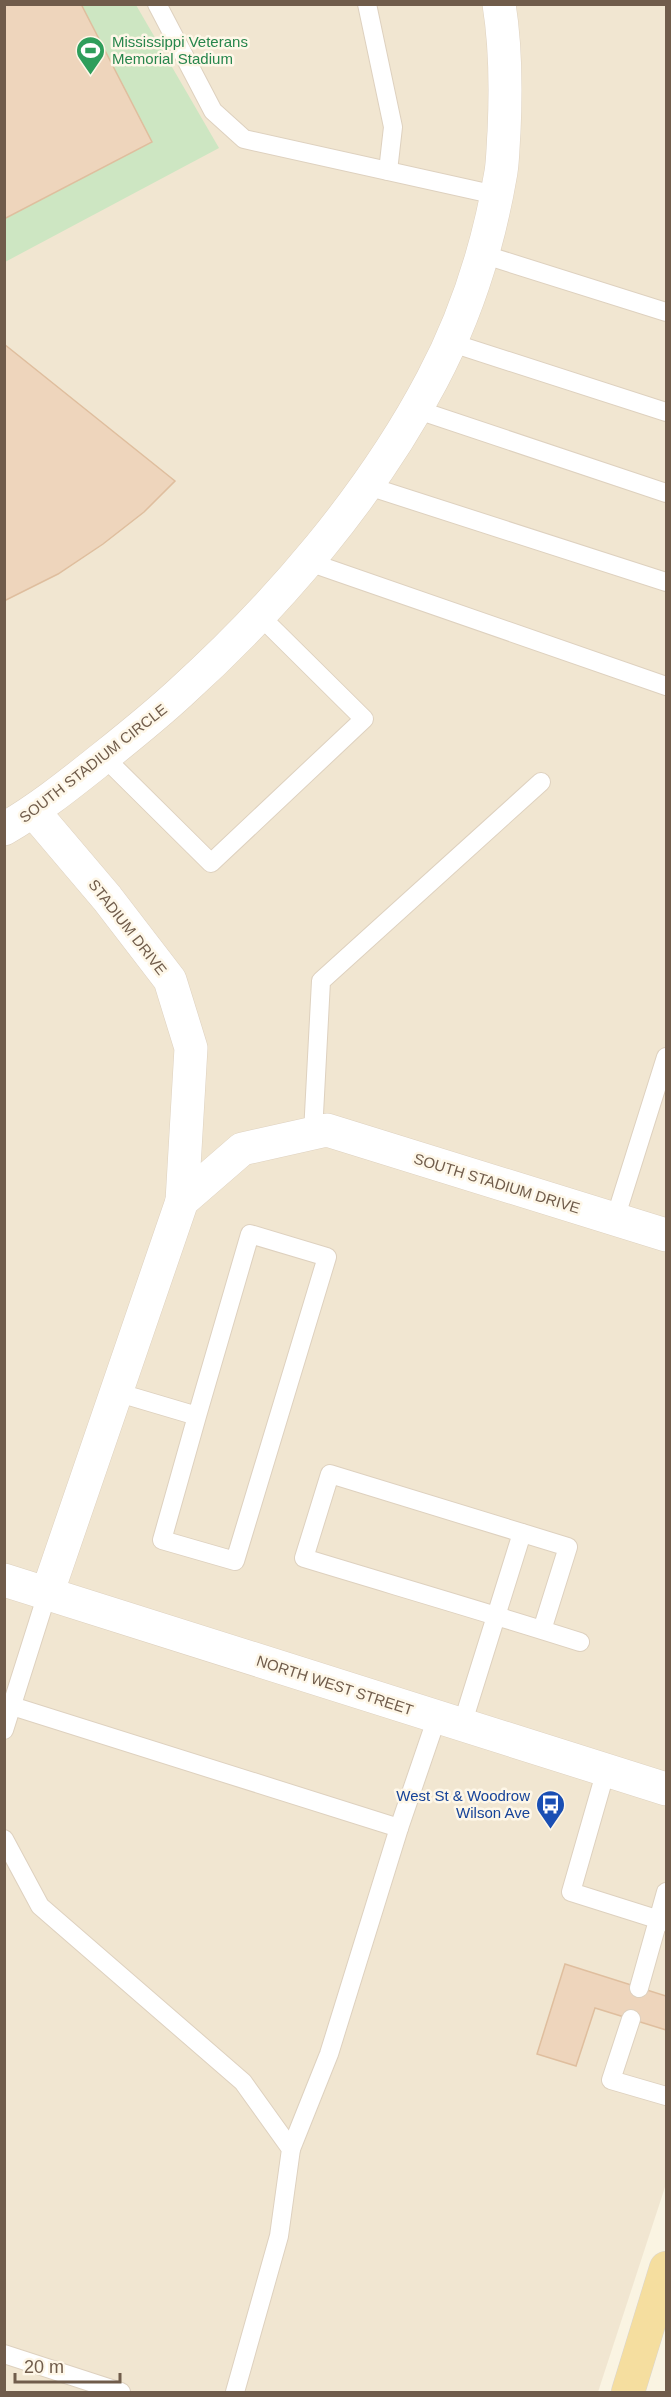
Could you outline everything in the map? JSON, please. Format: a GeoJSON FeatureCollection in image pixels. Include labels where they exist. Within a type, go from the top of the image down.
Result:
{"type":"FeatureCollection","features":[{"type":"Feature","properties":{"kind":"main road"},"geometry":{"type":"LineString","coordinates":[[628,2392],[666,2268]]}},
{"type":"Feature","properties":{"kind":"street","name":"SOUTH STADIUM CIRCLE"},"geometry":{"type":"LineString","coordinates":[[4,830],[34,812],[140,730],[216,660],[306,561],[391,450],[433,378],[463,310],[482,254],[501,171],[506,83],[500,4]]}},
{"type":"Feature","properties":{"kind":"street","name":"STADIUM DRIVE"},"geometry":{"type":"LineString","coordinates":[[34,812],[107,898],[170,980],[191,1048],[182,1201]]}},
{"type":"Feature","properties":{"kind":"street"},"geometry":{"type":"LineString","coordinates":[[47,1593],[182,1201],[242,1149],[320,1132]]}},
{"type":"Feature","properties":{"kind":"street","name":"SOUTH STADIUM DRIVE"},"geometry":{"type":"LineString","coordinates":[[320,1132],[666,1235]]}},
{"type":"Feature","properties":{"kind":"street","name":"NORTH WEST STREET"},"geometry":{"type":"LineString","coordinates":[[4,1580],[666,1790]]}},
{"type":"Feature","properties":{"kind":"lane"},"geometry":{"type":"LineString","coordinates":[[157,4],[213,111],[244,139],[496,195]]}},
{"type":"Feature","properties":{"kind":"lane"},"geometry":{"type":"LineString","coordinates":[[367,4],[393,127],[388,171]]}},
{"type":"Feature","properties":{"kind":"lane"},"geometry":{"type":"LineString","coordinates":[[482,254],[666,312]]}},
{"type":"Feature","properties":{"kind":"lane"},"geometry":{"type":"LineString","coordinates":[[449,342],[666,412]]}},
{"type":"Feature","properties":{"kind":"lane"},"geometry":{"type":"LineString","coordinates":[[415,410],[666,493]]}},
{"type":"Feature","properties":{"kind":"lane"},"geometry":{"type":"LineString","coordinates":[[365,484],[666,582]]}},
{"type":"Feature","properties":{"kind":"lane"},"geometry":{"type":"LineString","coordinates":[[306,561],[666,686]]}},
{"type":"Feature","properties":{"kind":"lane"},"geometry":{"type":"LineString","coordinates":[[104,757],[211,863],[364,719],[259,615]]}},
{"type":"Feature","properties":{"kind":"lane"},"geometry":{"type":"LineString","coordinates":[[320,1132],[321,981],[541,782]]}},
{"type":"Feature","properties":{"kind":"lane"},"geometry":{"type":"LineString","coordinates":[[615,1220],[666,1057]]}},
{"type":"Feature","properties":{"kind":"lane"},"geometry":{"type":"LineString","coordinates":[[250,1234],[327,1257],[235,1561],[162,1540],[197,1416],[250,1234]]}},
{"type":"Feature","properties":{"kind":"lane"},"geometry":{"type":"LineString","coordinates":[[116,1392],[197,1416]]}},
{"type":"Feature","properties":{"kind":"lane"},"geometry":{"type":"LineString","coordinates":[[542,1630],[568,1547],[330,1473],[304,1558],[580,1642]]}},
{"type":"Feature","properties":{"kind":"lane"},"geometry":{"type":"LineString","coordinates":[[235,2392],[279,2236],[291,2149],[329,2054],[399,1828],[496,1615],[522,1533]]}},
{"type":"Feature","properties":{"kind":"lane"},"geometry":{"type":"LineString","coordinates":[[4,1730],[47,1593]]}},
{"type":"Feature","properties":{"kind":"lane"},"geometry":{"type":"LineString","coordinates":[[12,1706],[399,1828]]}},
{"type":"Feature","properties":{"kind":"lane"},"geometry":{"type":"LineString","coordinates":[[606,1770],[571,1893],[662,1921]]}},
{"type":"Feature","properties":{"kind":"lane"},"geometry":{"type":"LineString","coordinates":[[4,1839],[40,1906],[243,2082],[291,2149]]}},
{"type":"Feature","properties":{"kind":"lane"},"geometry":{"type":"LineString","coordinates":[[639,1988],[662,1921],[666,1892]]}},
{"type":"Feature","properties":{"kind":"lane"},"geometry":{"type":"LineString","coordinates":[[631,2019],[611,2080],[666,2096]]}},
{"type":"Feature","properties":{"kind":"lane"},"geometry":{"type":"LineString","coordinates":[[4,2354],[121,2392]]}},
{"type":"Feature","properties":{"kind":"shaded area"},"geometry":{"type":"Polygon","coordinates":[[[5,5],[666,5],[666,2184],[598,2392],[5,2392],[5,5]]]}},
{"type":"Feature","properties":{"kind":"green space","name":"Mississippi Veterans Memorial Stadium"},"geometry":{"type":"Polygon","coordinates":[[[5,5],[136,5],[219,148],[5,262],[5,5]]]}},
{"type":"Feature","properties":{"kind":"building"},"geometry":{"type":"Polygon","coordinates":[[[4,4],[81,4],[152,142],[4,219],[4,4]]]}},
{"type":"Feature","properties":{"kind":"building"},"geometry":{"type":"Polygon","coordinates":[[[4,344],[175,481],[144,512],[103,544],[58,574],[4,601],[4,344]]]}},
{"type":"Feature","properties":{"kind":"building"},"geometry":{"type":"Polygon","coordinates":[[[565,1964],[666,1996],[666,2030],[595,2008],[576,2066],[537,2054],[565,1964]]]}},
{"type":"Feature","properties":{"kind":"place","name":"Mississippi Veterans Memorial Stadium"},"geometry":{"type":"Point","coordinates":[91,76]}},
{"type":"Feature","properties":{"kind":"place","name":"West St & Woodrow Wilson Ave"},"geometry":{"type":"Point","coordinates":[551,1830]}}]}
